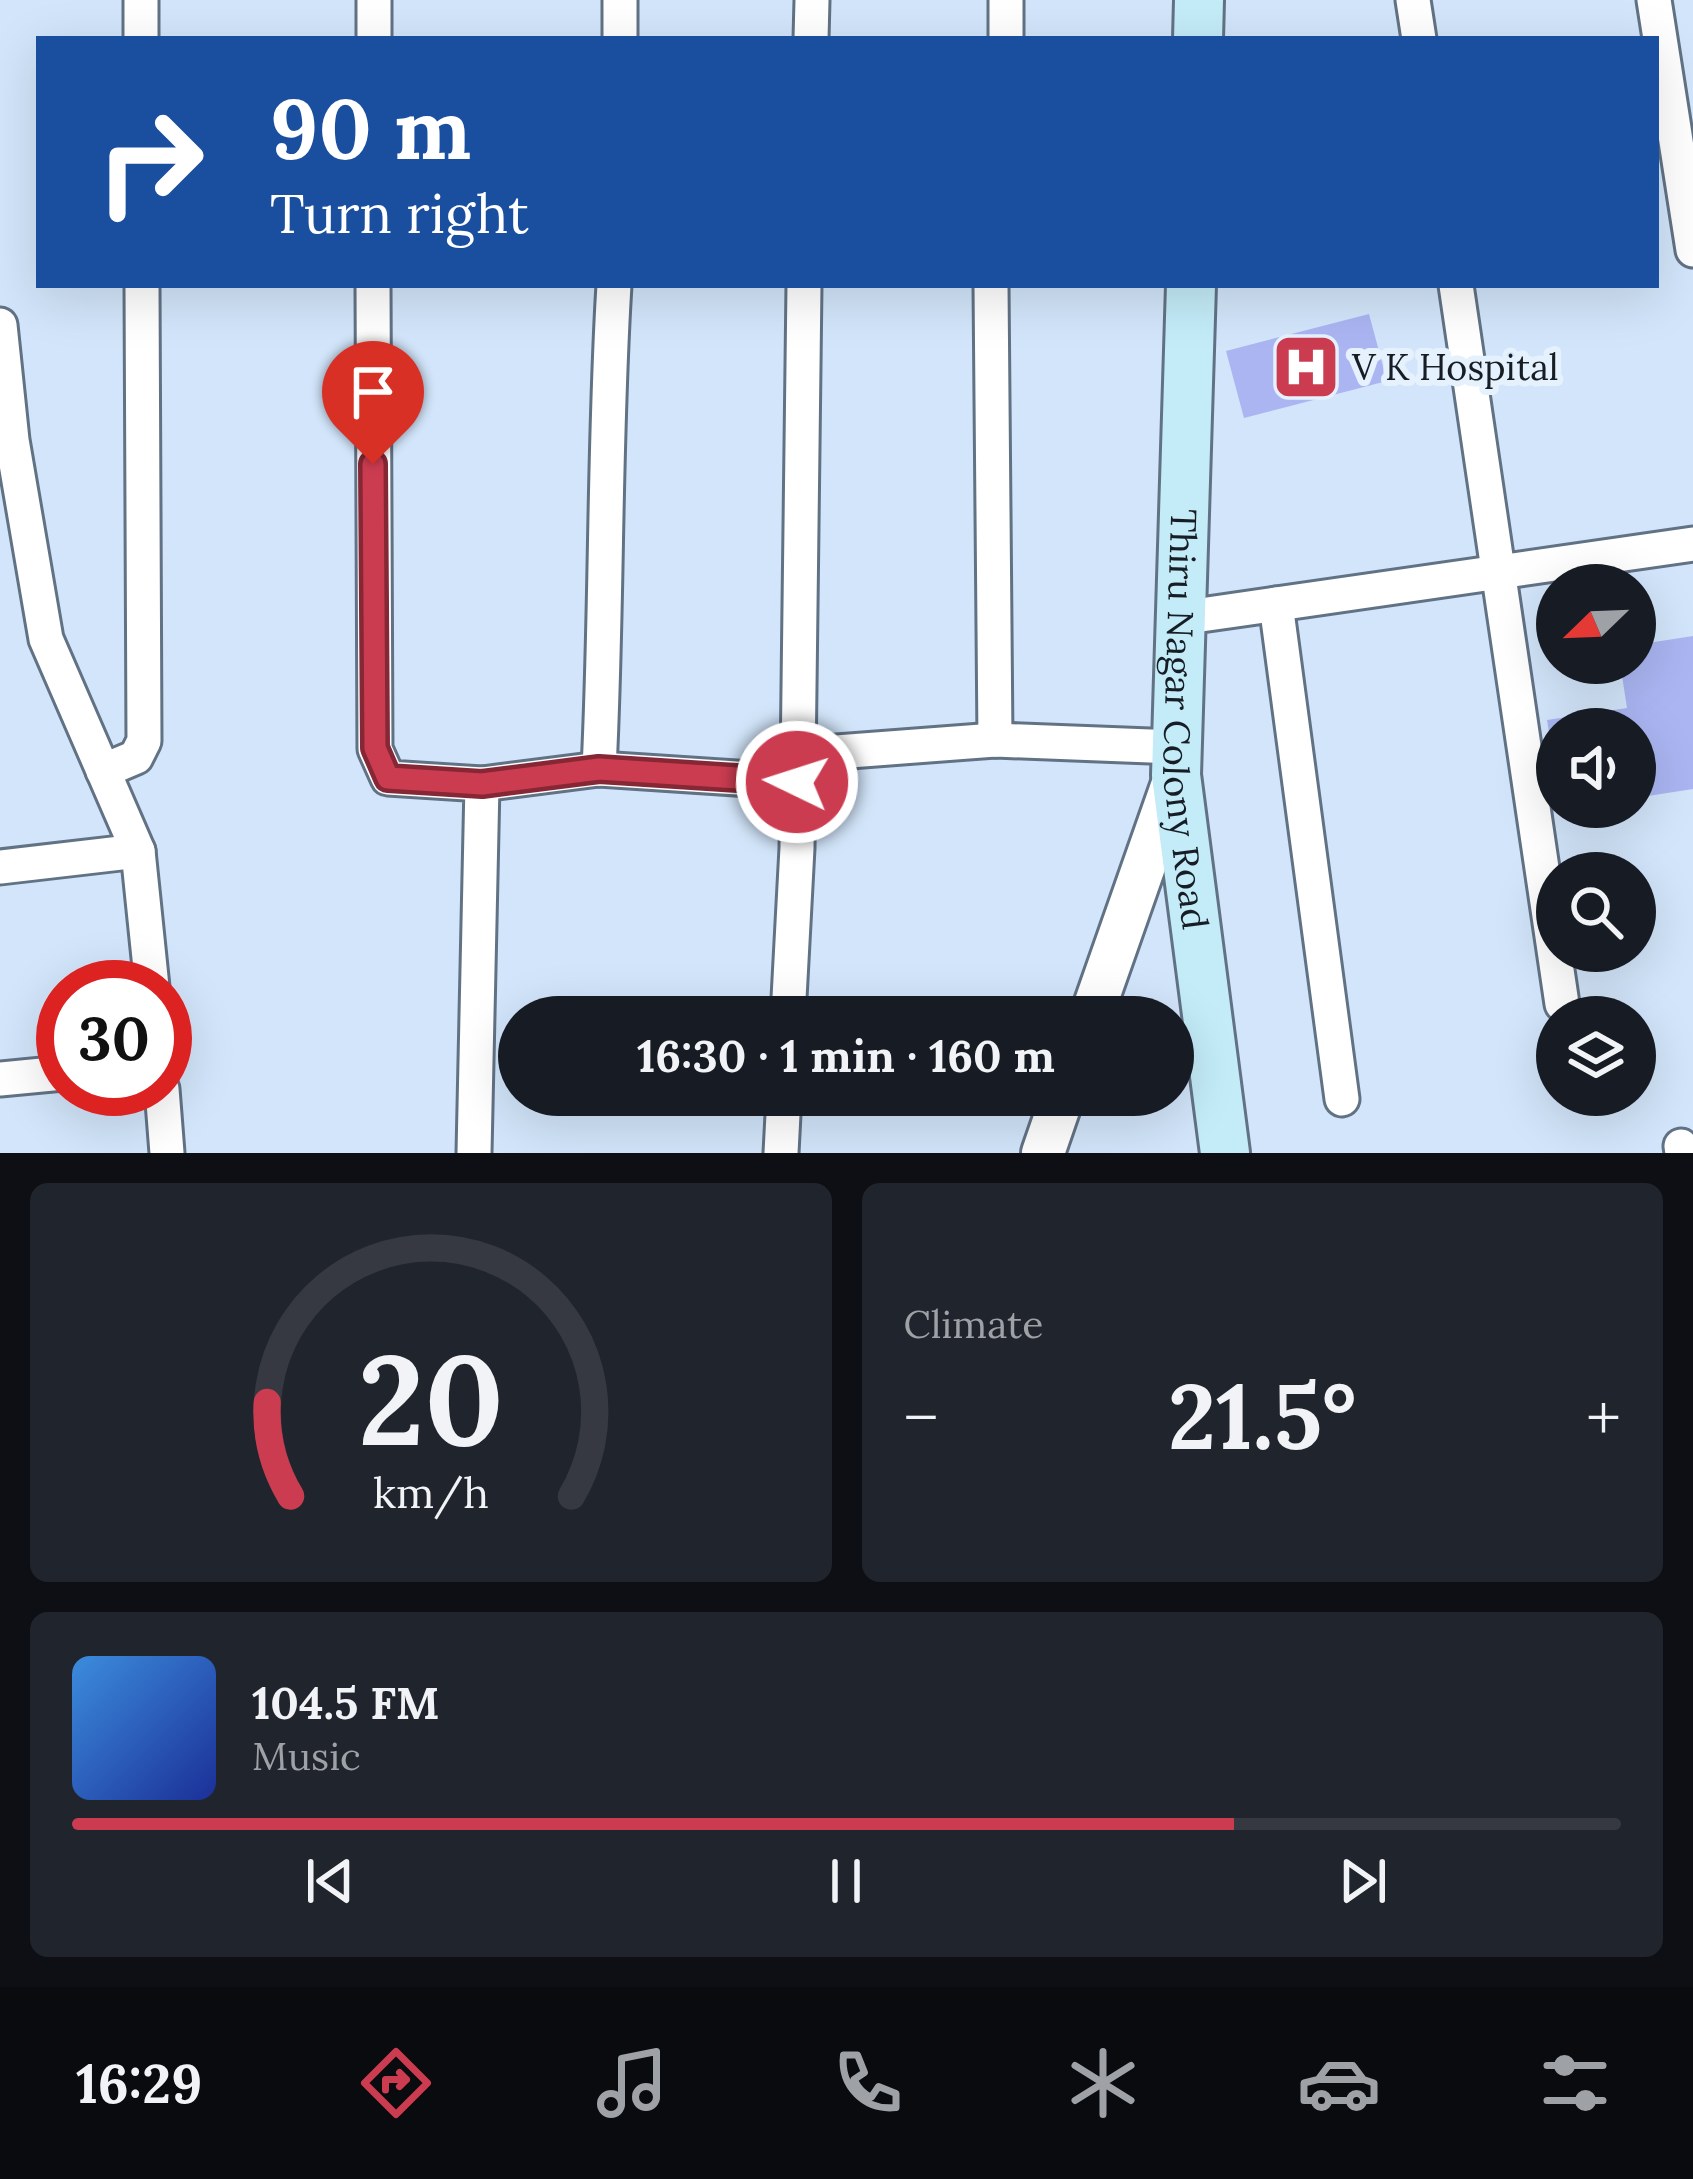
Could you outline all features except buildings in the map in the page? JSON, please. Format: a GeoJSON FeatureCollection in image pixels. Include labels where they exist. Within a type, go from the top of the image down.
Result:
{"type":"FeatureCollection","features":[{"type":"Feature","properties":{"kind":"main road"},"geometry":{"type":"LineString","coordinates":[[1198,36],[1199,0]]}},
{"type":"Feature","properties":{"kind":"main road","name":"Thiru Nagar Colony Road"},"geometry":{"type":"LineString","coordinates":[[1191,288],[1176,761],[1225,1153]]}},
{"type":"Feature","properties":{"kind":"street"},"geometry":{"type":"LineString","coordinates":[[141,0],[141,36]]}},
{"type":"Feature","properties":{"kind":"street"},"geometry":{"type":"LineString","coordinates":[[374,0],[374,36]]}},
{"type":"Feature","properties":{"kind":"street"},"geometry":{"type":"LineString","coordinates":[[620,0],[620,36]]}},
{"type":"Feature","properties":{"kind":"street"},"geometry":{"type":"LineString","coordinates":[[811,36],[812,0]]}},
{"type":"Feature","properties":{"kind":"street"},"geometry":{"type":"LineString","coordinates":[[1006,0],[1006,36]]}},
{"type":"Feature","properties":{"kind":"street"},"geometry":{"type":"LineString","coordinates":[[1413,0],[1419,36]]}},
{"type":"Feature","properties":{"kind":"street"},"geometry":{"type":"LineString","coordinates":[[1654,0],[1693,250]]}},
{"type":"Feature","properties":{"kind":"street"},"geometry":{"type":"LineString","coordinates":[[103,771],[136,757],[144,740],[142,288]]}},
{"type":"Feature","properties":{"kind":"street"},"geometry":{"type":"LineString","coordinates":[[373,288],[375,748],[388,778],[482,784],[599,769],[797,768],[995,740],[1176,761],[1098,996]]}},
{"type":"Feature","properties":{"kind":"street"},"geometry":{"type":"LineString","coordinates":[[599,769],[614,288]]}},
{"type":"Feature","properties":{"kind":"street"},"geometry":{"type":"LineString","coordinates":[[789,996],[804,288]]}},
{"type":"Feature","properties":{"kind":"street"},"geometry":{"type":"LineString","coordinates":[[992,288],[995,740]]}},
{"type":"Feature","properties":{"kind":"street"},"geometry":{"type":"LineString","coordinates":[[1456,288],[1561,996]]}},
{"type":"Feature","properties":{"kind":"street"},"geometry":{"type":"LineString","coordinates":[[0,325],[12,440],[46,639],[138,851],[149,960]]}},
{"type":"Feature","properties":{"kind":"street"},"geometry":{"type":"LineString","coordinates":[[1180,618],[1693,544]]}},
{"type":"Feature","properties":{"kind":"street"},"geometry":{"type":"LineString","coordinates":[[1276,604],[1342,1099]]}},
{"type":"Feature","properties":{"kind":"street"},"geometry":{"type":"LineString","coordinates":[[474,1153],[482,784]]}},
{"type":"Feature","properties":{"kind":"street"},"geometry":{"type":"LineString","coordinates":[[0,867],[138,851]]}},
{"type":"Feature","properties":{"kind":"street"},"geometry":{"type":"LineString","coordinates":[[0,1079],[36,1076]]}},
{"type":"Feature","properties":{"kind":"street"},"geometry":{"type":"LineString","coordinates":[[164,1116],[166,1153]]}},
{"type":"Feature","properties":{"kind":"street"},"geometry":{"type":"LineString","coordinates":[[781,1153],[783,1116]]}},
{"type":"Feature","properties":{"kind":"street"},"geometry":{"type":"LineString","coordinates":[[1043,1153],[1056,1116]]}},
{"type":"Feature","properties":{"kind":"place","name":"V K Hospital"},"geometry":{"type":"Point","coordinates":[1306,367]}},
{"type":"Feature","properties":{"kind":"route"},"geometry":{"type":"LineString","coordinates":[[373,464],[375,748],[388,778],[482,784],[599,769],[797,782]]}}]}
